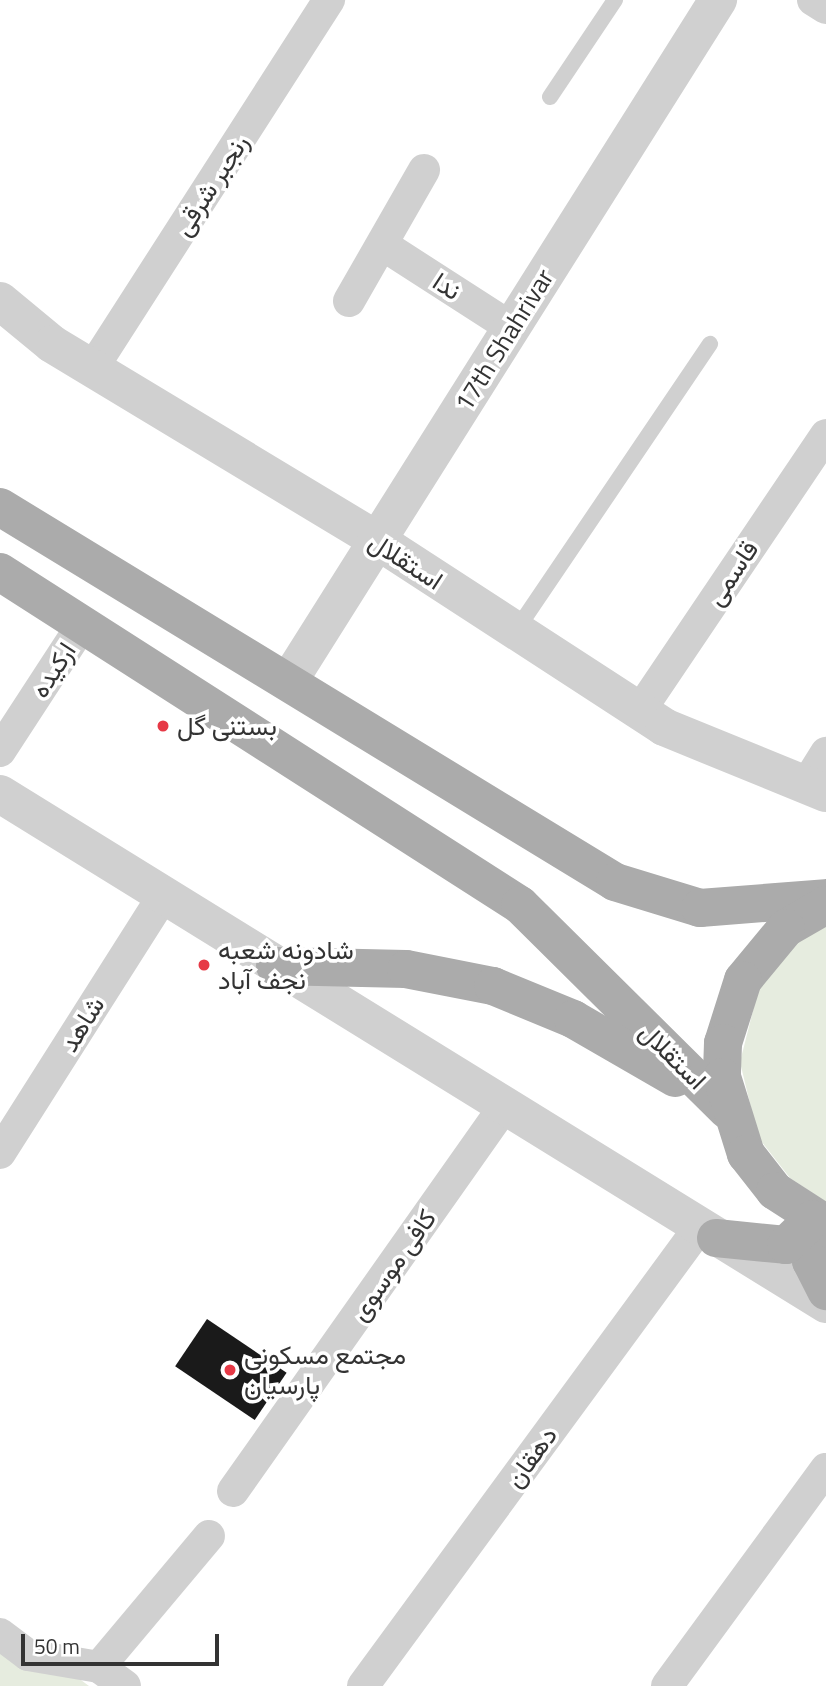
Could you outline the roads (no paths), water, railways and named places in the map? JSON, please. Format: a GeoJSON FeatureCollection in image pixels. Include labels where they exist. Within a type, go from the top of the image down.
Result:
{"type":"FeatureCollection","features":[{"type":"Feature","properties":{"kind":"main road"},"geometry":{"type":"LineString","coordinates":[[0,506],[290,679],[615,882],[700,908],[826,898]]}},
{"type":"Feature","properties":{"kind":"main road","name":"استقلال"},"geometry":{"type":"LineString","coordinates":[[0,572],[520,905],[727,1110]]}},
{"type":"Feature","properties":{"kind":"main road"},"geometry":{"type":"LineString","coordinates":[[820,1222],[768,1182],[746,1154],[727,1110],[723,1043],[743,980],[786,928],[826,905]]}},
{"type":"Feature","properties":{"kind":"main road"},"geometry":{"type":"LineString","coordinates":[[275,966],[406,969],[493,986],[573,1019],[727,1110]]}},
{"type":"Feature","properties":{"kind":"main road"},"geometry":{"type":"LineString","coordinates":[[708,1233],[786,1245],[820,1222]]}},
{"type":"Feature","properties":{"kind":"main road"},"geometry":{"type":"LineString","coordinates":[[820,1222],[811,1261],[826,1291]]}},
{"type":"Feature","properties":{"kind":"street","name":"رنجبر شرقی"},"geometry":{"type":"LineString","coordinates":[[92,369],[329,0]]}},
{"type":"Feature","properties":{"kind":"street","name":"17th Shahrivar"},"geometry":{"type":"LineString","coordinates":[[290,679],[718,0]]}},
{"type":"Feature","properties":{"kind":"street"},"geometry":{"type":"LineString","coordinates":[[813,0],[826,8]]}},
{"type":"Feature","properties":{"kind":"street"},"geometry":{"type":"LineString","coordinates":[[349,301],[424,170]]}},
{"type":"Feature","properties":{"kind":"street","name":"ندا"},"geometry":{"type":"LineString","coordinates":[[383,245],[512,328]]}},
{"type":"Feature","properties":{"kind":"street","name":"استقلال"},"geometry":{"type":"LineString","coordinates":[[0,301],[92,369],[378,541],[639,712],[816,789]]}},
{"type":"Feature","properties":{"kind":"street","name":"قاسمی"},"geometry":{"type":"LineString","coordinates":[[639,712],[826,435]]}},
{"type":"Feature","properties":{"kind":"street","name":"ارکیده"},"geometry":{"type":"LineString","coordinates":[[0,751],[82,625]]}},
{"type":"Feature","properties":{"kind":"street"},"geometry":{"type":"LineString","coordinates":[[816,789],[826,753]]}},
{"type":"Feature","properties":{"kind":"street"},"geometry":{"type":"LineString","coordinates":[[0,794],[826,1304]]}},
{"type":"Feature","properties":{"kind":"street","name":"شاهد"},"geometry":{"type":"LineString","coordinates":[[0,1153],[163,896]]}},
{"type":"Feature","properties":{"kind":"street","name":"کافی موسوی"},"geometry":{"type":"LineString","coordinates":[[233,1491],[503,1107]]}},
{"type":"Feature","properties":{"kind":"street","name":"دهقان"},"geometry":{"type":"LineString","coordinates":[[363,1686],[708,1233]]}},
{"type":"Feature","properties":{"kind":"street"},"geometry":{"type":"LineString","coordinates":[[667,1686],[826,1469]]}},
{"type":"Feature","properties":{"kind":"street"},"geometry":{"type":"LineString","coordinates":[[99,1667],[209,1536]]}},
{"type":"Feature","properties":{"kind":"street"},"geometry":{"type":"LineString","coordinates":[[0,1634],[28,1655],[99,1667],[125,1686]]}},
{"type":"Feature","properties":{"kind":"lane"},"geometry":{"type":"LineString","coordinates":[[550,97],[615,0]]}},
{"type":"Feature","properties":{"kind":"lane"},"geometry":{"type":"LineString","coordinates":[[515,632],[710,344]]}},
{"type":"Feature","properties":{"kind":"place","name":"بستنی گل"},"geometry":{"type":"Point","coordinates":[163,726]}},
{"type":"Feature","properties":{"kind":"place","name":"شادونه شعبه نجف آباد"},"geometry":{"type":"Point","coordinates":[204,965]}},
{"type":"Feature","properties":{"kind":"place","name":"مجتمع مسکونی پارسیان"},"geometry":{"type":"Point","coordinates":[230,1370]}}]}
